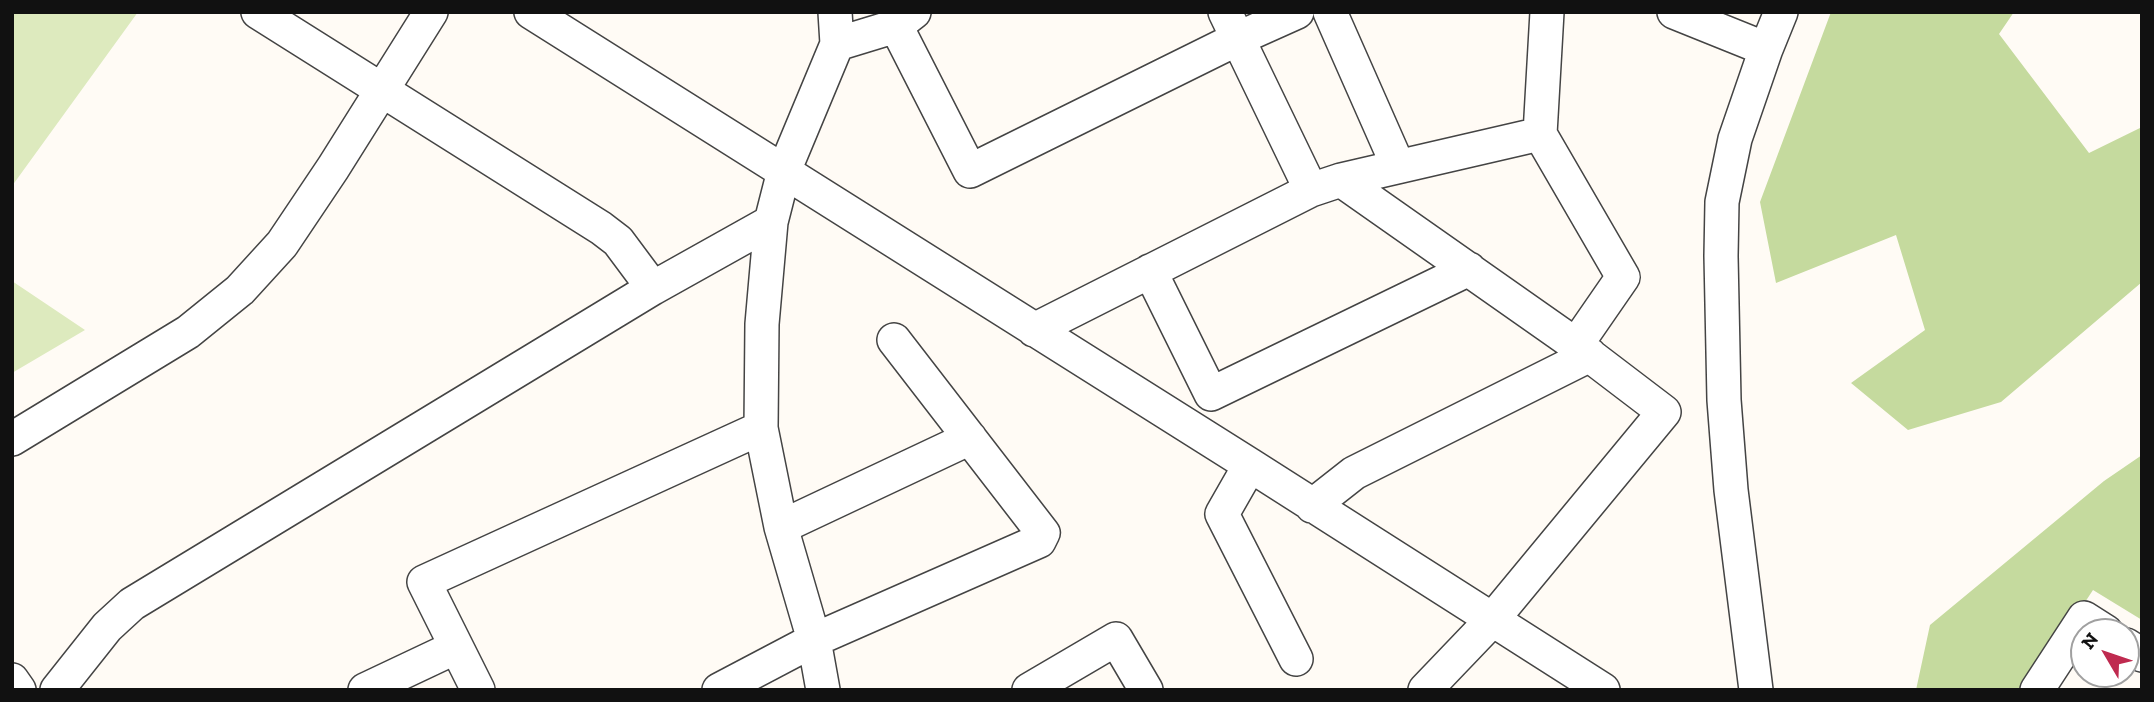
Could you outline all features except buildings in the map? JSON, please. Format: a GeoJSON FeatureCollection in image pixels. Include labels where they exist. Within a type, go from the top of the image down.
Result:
{"type":"FeatureCollection","features":[{"type":"Feature","properties":{"kind":"street"},"geometry":{"type":"LineString","coordinates":[[258,12],[601,228],[618,240],[653,288]]}},
{"type":"Feature","properties":{"kind":"street"},"geometry":{"type":"LineString","coordinates":[[12,439],[188,332],[240,289],[282,244],[431,12]]}},
{"type":"Feature","properties":{"kind":"street"},"geometry":{"type":"LineString","coordinates":[[531,12],[1602,690]]}},
{"type":"Feature","properties":{"kind":"street"},"geometry":{"type":"LineString","coordinates":[[823,690],[814,640],[781,527],[761,428],[762,324],[771,222],[784,171],[836,28],[905,19],[970,171],[1232,25],[1297,12]]}},
{"type":"Feature","properties":{"kind":"street"},"geometry":{"type":"LineString","coordinates":[[1330,12],[1398,166]]}},
{"type":"Feature","properties":{"kind":"street"},"geometry":{"type":"LineString","coordinates":[[1312,506],[1354,473],[1583,350],[1623,276],[1540,134],[1547,12]]}},
{"type":"Feature","properties":{"kind":"street"},"geometry":{"type":"LineString","coordinates":[[1674,12],[1766,49]]}},
{"type":"Feature","properties":{"kind":"street"},"geometry":{"type":"LineString","coordinates":[[1756,690],[1731,490],[1724,400],[1721,243],[1723,202],[1735,139],[1781,12]]}},
{"type":"Feature","properties":{"kind":"street"},"geometry":{"type":"LineString","coordinates":[[1232,25],[1326,185],[1469,269],[1664,412],[1492,620],[1425,690]]}},
{"type":"Feature","properties":{"kind":"street"},"geometry":{"type":"LineString","coordinates":[[1034,331],[1326,185],[1540,134]]}},
{"type":"Feature","properties":{"kind":"street"},"geometry":{"type":"LineString","coordinates":[[57,690],[107,628],[132,604],[653,288],[771,222]]}},
{"type":"Feature","properties":{"kind":"street"},"geometry":{"type":"LineString","coordinates":[[1150,271],[1211,394],[1469,269]]}},
{"type":"Feature","properties":{"kind":"street"},"geometry":{"type":"LineString","coordinates":[[719,690],[814,640],[1039,541],[1043,533],[894,340]]}},
{"type":"Feature","properties":{"kind":"street"},"geometry":{"type":"LineString","coordinates":[[478,690],[424,582],[761,428]]}},
{"type":"Feature","properties":{"kind":"street"},"geometry":{"type":"LineString","coordinates":[[781,527],[970,438]]}},
{"type":"Feature","properties":{"kind":"street"},"geometry":{"type":"LineString","coordinates":[[1250,465],[1222,514],[1296,659]]}},
{"type":"Feature","properties":{"kind":"street"},"geometry":{"type":"LineString","coordinates":[[1029,690],[1116,639],[1146,690]]}},
{"type":"Feature","properties":{"kind":"street"},"geometry":{"type":"LineString","coordinates":[[2037,690],[2070,639]]}},
{"type":"Feature","properties":{"kind":"street"},"geometry":{"type":"LineString","coordinates":[[365,690],[456,647]]}},
{"type":"Feature","properties":{"kind":"street"},"geometry":{"type":"LineString","coordinates":[[12,680],[19,690]]}},
{"type":"Feature","properties":{"kind":"green space"},"geometry":{"type":"Polygon","coordinates":[[[12,12],[138,12],[12,186],[12,12]]]}},
{"type":"Feature","properties":{"kind":"green space"},"geometry":{"type":"Polygon","coordinates":[[[1831,12],[2014,12],[1999,34],[2089,153],[2142,127],[2142,282],[2001,402],[1908,430],[1851,383],[1925,330],[1896,235],[1776,283],[1760,202],[1831,12]]]}},
{"type":"Feature","properties":{"kind":"green space"},"geometry":{"type":"Polygon","coordinates":[[[12,281],[85,330],[12,373],[12,281]]]}},
{"type":"Feature","properties":{"kind":"green space"},"geometry":{"type":"Polygon","coordinates":[[[2142,455],[2142,620],[2093,590],[2075,618],[2070,618],[2070,625],[2027,690],[1916,690],[1930,625],[2104,481],[2142,455]]]}}]}
